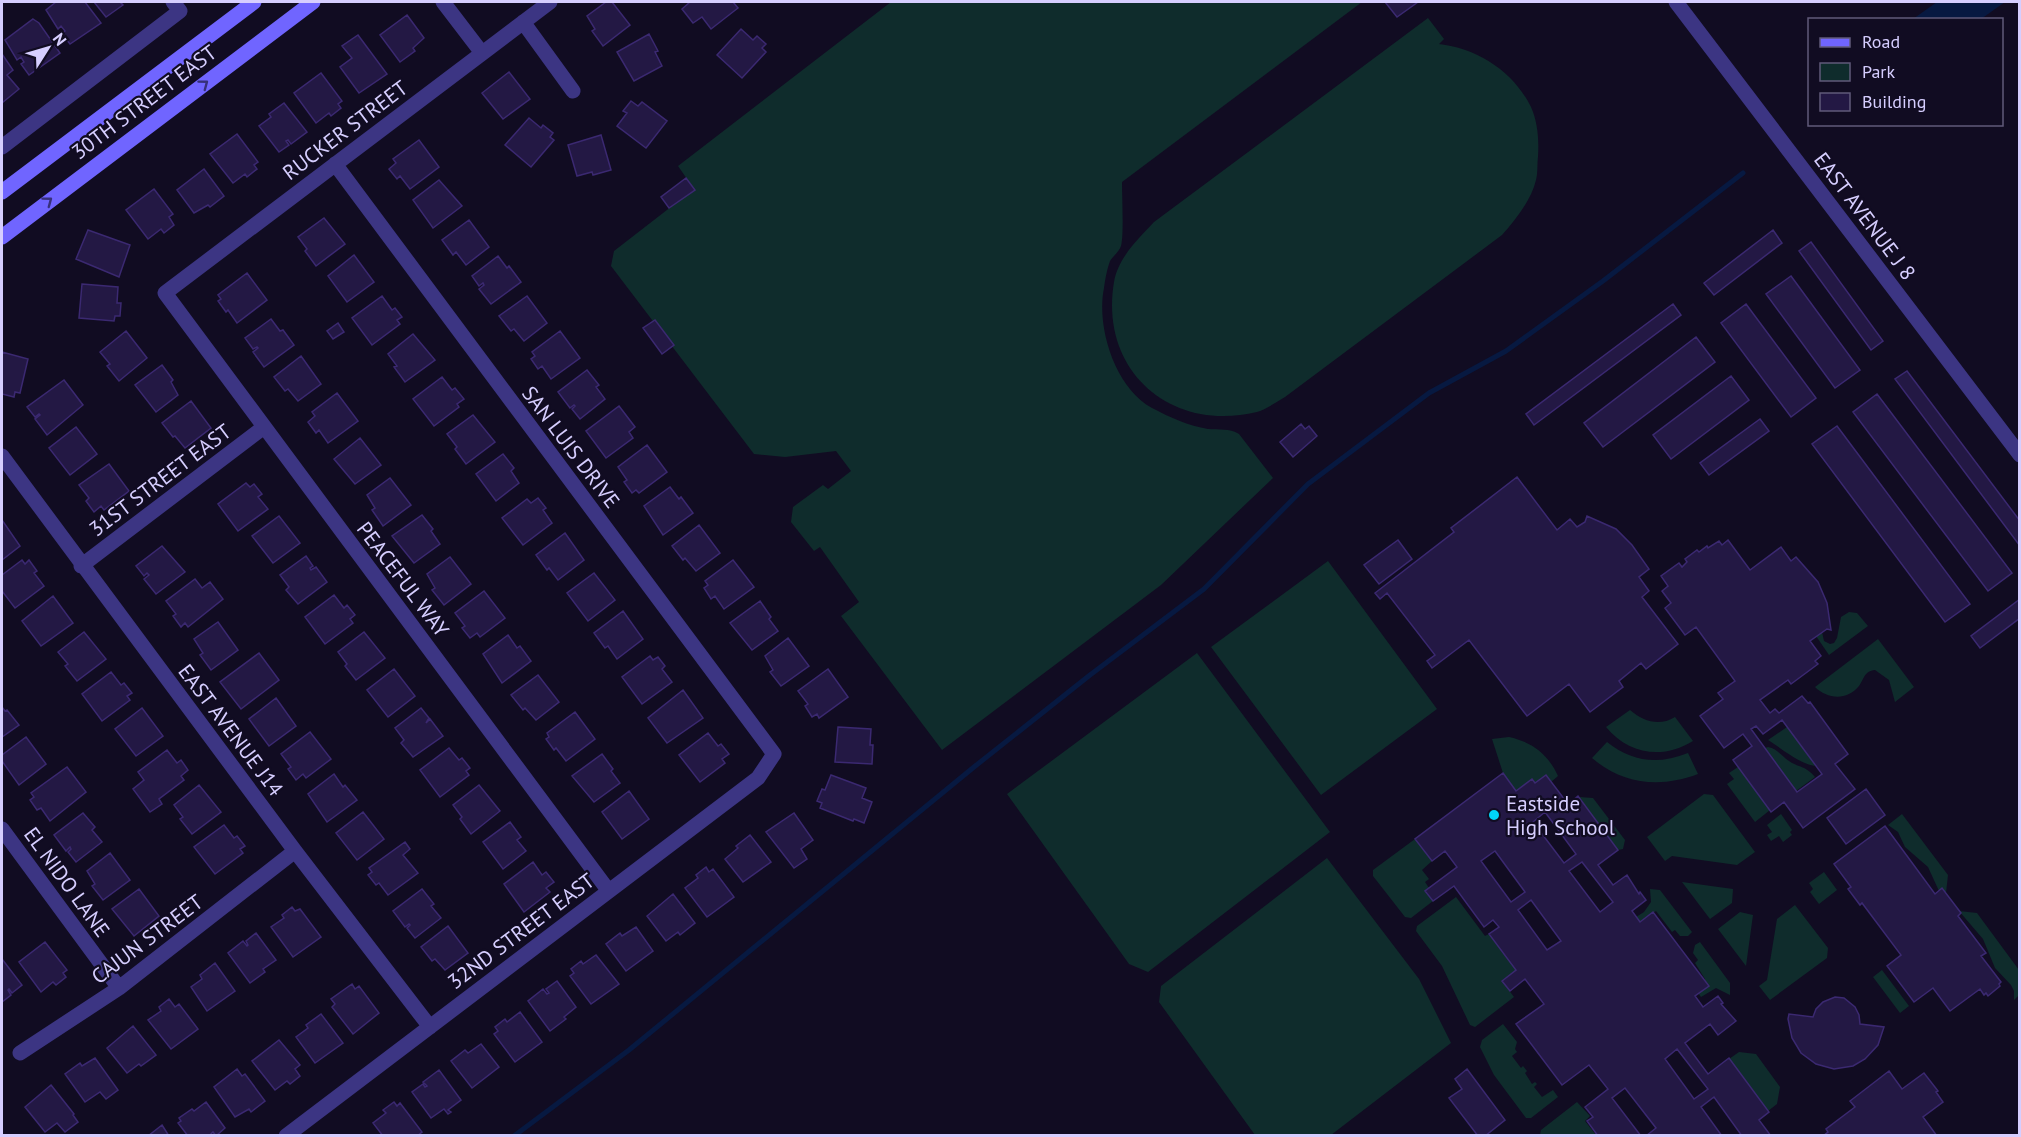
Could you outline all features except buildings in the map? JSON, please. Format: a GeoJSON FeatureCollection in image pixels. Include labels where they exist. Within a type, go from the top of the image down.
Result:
{"type":"FeatureCollection","features":[{"type":"Feature","properties":{"kind":"main road","name":"30TH STREET EAST"},"geometry":{"type":"LineString","coordinates":[[2,192],[254,2]]}},
{"type":"Feature","properties":{"kind":"main road","name":"30TH STREET EAST"},"geometry":{"type":"LineString","coordinates":[[2,237],[312,2]]}},
{"type":"Feature","properties":{"kind":"street"},"geometry":{"type":"LineString","coordinates":[[443,2],[482,53]]}},
{"type":"Feature","properties":{"kind":"street","name":"RUCKER STREET"},"geometry":{"type":"LineString","coordinates":[[165,292],[550,2]]}},
{"type":"Feature","properties":{"kind":"street","name":"EAST AVENUE J 8"},"geometry":{"type":"LineString","coordinates":[[1676,2],[2019,455]]}},
{"type":"Feature","properties":{"kind":"street"},"geometry":{"type":"LineString","coordinates":[[2,147],[177,6]]}},
{"type":"Feature","properties":{"kind":"street"},"geometry":{"type":"LineString","coordinates":[[523,22],[573,91]]}},
{"type":"Feature","properties":{"kind":"street","name":"SAN LUIS DRIVE"},"geometry":{"type":"LineString","coordinates":[[335,164],[774,754]]}},
{"type":"Feature","properties":{"kind":"street","name":"PEACEFUL WAY"},"geometry":{"type":"LineString","coordinates":[[165,292],[608,891]]}},
{"type":"Feature","properties":{"kind":"street","name":"31ST STREET EAST"},"geometry":{"type":"LineString","coordinates":[[81,566],[264,427]]}},
{"type":"Feature","properties":{"kind":"street","name":"EAST AVENUE J14"},"geometry":{"type":"LineString","coordinates":[[2,456],[81,566],[430,1027]]}},
{"type":"Feature","properties":{"kind":"street","name":"32ND STREET EAST"},"geometry":{"type":"LineString","coordinates":[[286,1136],[758,778],[774,754]]}},
{"type":"Feature","properties":{"kind":"street","name":"EL NIDO LANE"},"geometry":{"type":"LineString","coordinates":[[2,829],[119,988]]}},
{"type":"Feature","properties":{"kind":"street","name":"CAJUN STREET"},"geometry":{"type":"LineString","coordinates":[[20,1053],[119,988],[295,851]]}},
{"type":"Feature","properties":{"kind":"green space"},"geometry":{"type":"Polygon","coordinates":[[[891,2],[1362,2],[1122,182],[1122,241],[1109,264],[1102,304],[1106,338],[1118,372],[1139,399],[1152,408],[1194,426],[1228,430],[1239,434],[1273,478],[1161,585],[942,750],[841,616],[859,602],[820,547],[814,551],[791,522],[793,507],[823,485],[828,489],[851,471],[836,451],[785,457],[754,454],[611,266],[614,251],[694,189],[678,166],[891,2]]]}},
{"type":"Feature","properties":{"kind":"green space"},"geometry":{"type":"Polygon","coordinates":[[[1428,18],[1444,39],[1439,44],[1467,51],[1493,64],[1515,83],[1531,107],[1538,138],[1537,174],[1534,188],[1517,217],[1502,235],[1285,397],[1264,409],[1226,416],[1196,413],[1170,404],[1148,388],[1130,368],[1118,343],[1112,314],[1114,282],[1116,273],[1129,249],[1154,222],[1428,18]]]}},
{"type":"Feature","properties":{"kind":"green space"},"geometry":{"type":"Polygon","coordinates":[[[1328,561],[1437,709],[1321,795],[1211,647],[1328,561]]]}},
{"type":"Feature","properties":{"kind":"green space"},"geometry":{"type":"Polygon","coordinates":[[[1849,612],[1857,613],[1868,626],[1829,655],[1816,636],[1822,632],[1824,641],[1834,643],[1841,617],[1849,612]]]}},
{"type":"Feature","properties":{"kind":"green space"},"geometry":{"type":"Polygon","coordinates":[[[1878,639],[1914,687],[1895,702],[1889,680],[1875,670],[1866,674],[1854,691],[1843,696],[1831,696],[1815,687],[1878,639]]]}},
{"type":"Feature","properties":{"kind":"green space"},"geometry":{"type":"Polygon","coordinates":[[[1197,653],[1330,832],[1148,972],[1129,964],[1007,794],[1197,653]]]}},
{"type":"Feature","properties":{"kind":"green space"},"geometry":{"type":"Polygon","coordinates":[[[1630,710],[1640,717],[1657,722],[1675,717],[1693,741],[1670,751],[1646,751],[1635,748],[1615,736],[1606,727],[1630,710]]]}},
{"type":"Feature","properties":{"kind":"green space"},"geometry":{"type":"Polygon","coordinates":[[[1787,727],[1816,766],[1798,759],[1768,740],[1787,727]]]}},
{"type":"Feature","properties":{"kind":"green space"},"geometry":{"type":"Polygon","coordinates":[[[1509,737],[1525,742],[1538,750],[1549,761],[1558,776],[1551,782],[1546,775],[1535,783],[1532,779],[1516,791],[1503,773],[1492,739],[1509,737]]]}},
{"type":"Feature","properties":{"kind":"green space"},"geometry":{"type":"Polygon","coordinates":[[[1607,742],[1626,754],[1646,760],[1666,759],[1688,753],[1698,774],[1670,781],[1629,779],[1616,774],[1592,758],[1607,742]]]}},
{"type":"Feature","properties":{"kind":"green space"},"geometry":{"type":"Polygon","coordinates":[[[1768,747],[1808,770],[1815,777],[1796,791],[1765,748],[1768,747]]]}},
{"type":"Feature","properties":{"kind":"green space"},"geometry":{"type":"Polygon","coordinates":[[[1738,767],[1770,810],[1755,822],[1727,784],[1734,779],[1729,773],[1738,767]]]}},
{"type":"Feature","properties":{"kind":"green space"},"geometry":{"type":"Polygon","coordinates":[[[1704,794],[1713,795],[1755,852],[1737,865],[1672,856],[1665,861],[1647,837],[1704,794]]]}},
{"type":"Feature","properties":{"kind":"green space"},"geometry":{"type":"Polygon","coordinates":[[[1579,797],[1593,798],[1625,840],[1623,849],[1618,850],[1579,797]]]}},
{"type":"Feature","properties":{"kind":"green space"},"geometry":{"type":"Polygon","coordinates":[[[1781,814],[1792,830],[1790,832],[1792,835],[1783,842],[1779,836],[1771,841],[1767,835],[1772,832],[1767,825],[1781,814]]]}},
{"type":"Feature","properties":{"kind":"green space"},"geometry":{"type":"Polygon","coordinates":[[[1902,814],[1948,875],[1946,893],[1942,888],[1939,891],[1928,867],[1905,847],[1898,832],[1888,825],[1902,814]]]}},
{"type":"Feature","properties":{"kind":"green space"},"geometry":{"type":"Polygon","coordinates":[[[1415,839],[1432,861],[1422,870],[1429,879],[1425,882],[1429,888],[1425,891],[1433,901],[1411,918],[1405,917],[1373,876],[1373,870],[1415,839]]]}},
{"type":"Feature","properties":{"kind":"green space"},"geometry":{"type":"Polygon","coordinates":[[[1327,858],[1419,979],[1451,1043],[1331,1135],[1255,1135],[1159,1002],[1161,986],[1327,858]]]}},
{"type":"Feature","properties":{"kind":"green space"},"geometry":{"type":"Polygon","coordinates":[[[1824,872],[1837,890],[1819,904],[1810,892],[1813,889],[1809,883],[1824,872]]]}},
{"type":"Feature","properties":{"kind":"green space"},"geometry":{"type":"Polygon","coordinates":[[[1682,882],[1733,889],[1732,903],[1710,919],[1682,882]]]}},
{"type":"Feature","properties":{"kind":"green space"},"geometry":{"type":"Polygon","coordinates":[[[1650,889],[1660,890],[1692,932],[1688,936],[1680,936],[1675,930],[1672,932],[1656,911],[1640,922],[1636,917],[1644,912],[1651,902],[1650,889]]]}},
{"type":"Feature","properties":{"kind":"green space"},"geometry":{"type":"Polygon","coordinates":[[[1456,897],[1485,936],[1489,934],[1516,970],[1502,981],[1514,997],[1475,1027],[1470,1025],[1442,966],[1416,931],[1417,926],[1456,897]]]}},
{"type":"Feature","properties":{"kind":"green space"},"geometry":{"type":"Polygon","coordinates":[[[1795,905],[1828,948],[1827,958],[1770,1000],[1759,986],[1767,980],[1777,919],[1795,905]]]}},
{"type":"Feature","properties":{"kind":"green space"},"geometry":{"type":"Polygon","coordinates":[[[1959,911],[1977,913],[2019,970],[2019,995],[2014,1000],[2011,985],[1995,968],[1983,939],[1959,911]]]}},
{"type":"Feature","properties":{"kind":"green space"},"geometry":{"type":"Polygon","coordinates":[[[1740,912],[1753,915],[1746,966],[1718,929],[1740,912]]]}},
{"type":"Feature","properties":{"kind":"green space"},"geometry":{"type":"Polygon","coordinates":[[[1700,942],[1730,983],[1730,995],[1716,988],[1701,997],[1698,993],[1705,979],[1695,963],[1698,960],[1693,953],[1695,945],[1700,942]]]}},
{"type":"Feature","properties":{"kind":"green space"},"geometry":{"type":"Polygon","coordinates":[[[1882,970],[1909,1006],[1900,1013],[1873,977],[1882,970]]]}},
{"type":"Feature","properties":{"kind":"green space"},"geometry":{"type":"Polygon","coordinates":[[[1503,1024],[1517,1042],[1515,1049],[1517,1052],[1512,1056],[1521,1068],[1523,1066],[1527,1071],[1525,1073],[1532,1084],[1535,1082],[1537,1084],[1534,1087],[1542,1097],[1553,1090],[1558,1097],[1531,1118],[1526,1118],[1494,1075],[1480,1047],[1482,1040],[1503,1024]]]}},
{"type":"Feature","properties":{"kind":"green space"},"geometry":{"type":"Polygon","coordinates":[[[1739,1052],[1756,1054],[1780,1087],[1777,1104],[1768,1111],[1729,1059],[1739,1052]]]}},
{"type":"Feature","properties":{"kind":"green space"},"geometry":{"type":"Polygon","coordinates":[[[1577,1102],[1590,1116],[1585,1121],[1596,1135],[1540,1135],[1541,1130],[1577,1102]]]}},
{"type":"Feature","properties":{"kind":"water"},"geometry":{"type":"Polygon","coordinates":[[[1937,2],[2005,2],[1982,18],[1914,18],[1937,2]]]}},
{"type":"Feature","properties":{"kind":"waterway"},"geometry":{"type":"LineString","coordinates":[[514,1136],[629,1050],[974,767],[1204,589],[1308,484],[1429,393],[1506,351],[1603,281],[1743,173]]}},
{"type":"Feature","properties":{"kind":"place","name":"Eastside High School"},"geometry":{"type":"Point","coordinates":[1494,815]}}]}
